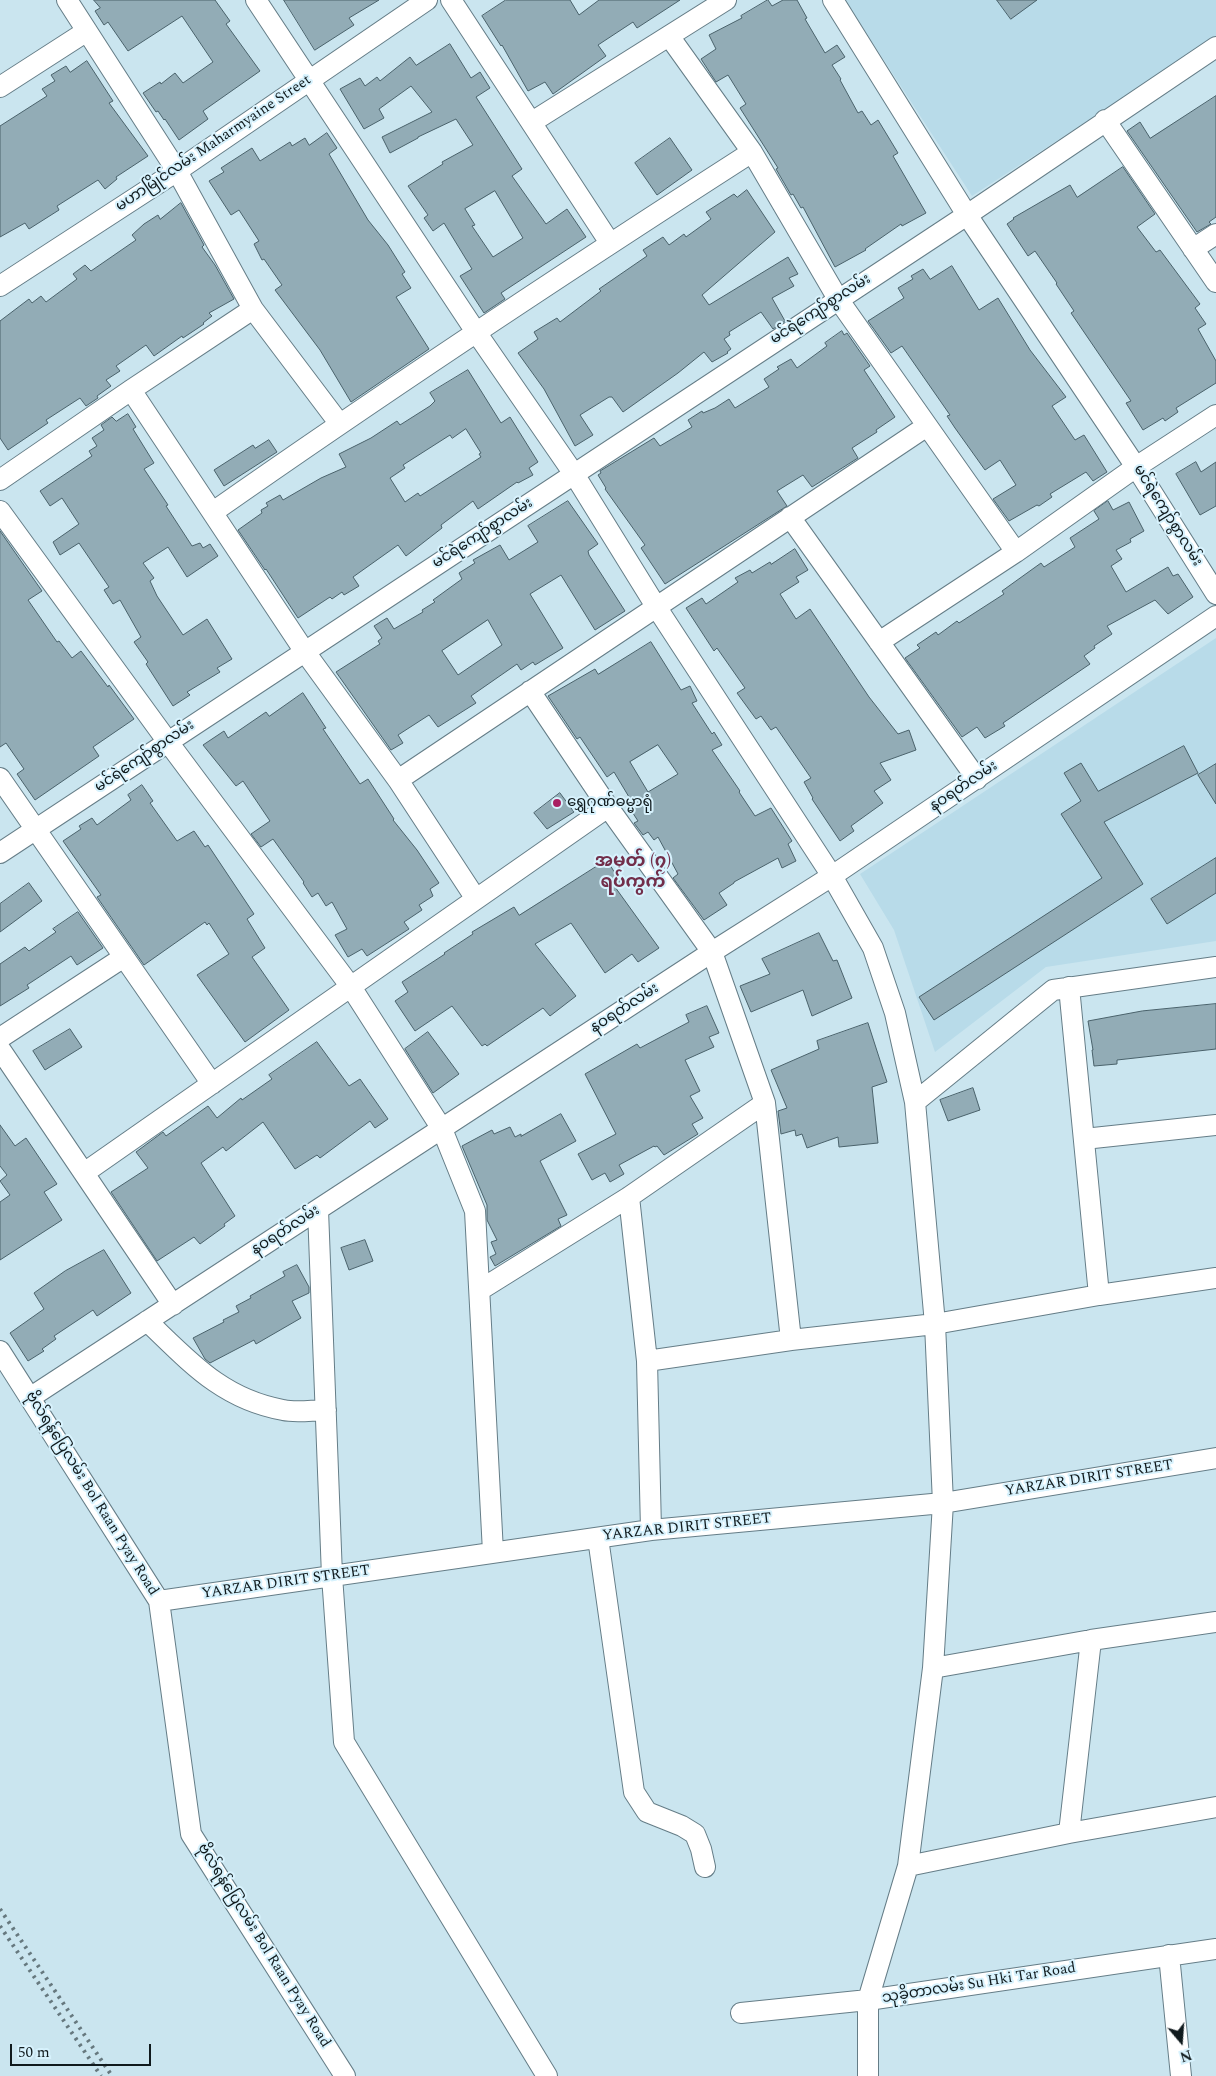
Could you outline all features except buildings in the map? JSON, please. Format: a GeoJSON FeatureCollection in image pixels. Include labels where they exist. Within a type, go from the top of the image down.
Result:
{"type":"FeatureCollection","features":[{"type":"Feature","properties":{"kind":"street"},"geometry":{"type":"LineString","coordinates":[[67,0],[177,170],[253,309],[339,424]]}},
{"type":"Feature","properties":{"kind":"street"},"geometry":{"type":"LineString","coordinates":[[256,0],[476,332],[574,474],[657,608],[832,876],[873,948],[895,1014],[915,1102],[935,1324],[943,1503],[933,1668],[908,1866],[868,2000],[868,2076]]}},
{"type":"Feature","properties":{"kind":"street","name":"မဟာမြိုင်လမ်း Maharmyaine Street"},"geometry":{"type":"LineString","coordinates":[[0,286],[177,170],[427,0]]}},
{"type":"Feature","properties":{"kind":"street"},"geometry":{"type":"LineString","coordinates":[[450,0],[610,243]]}},
{"type":"Feature","properties":{"kind":"street"},"geometry":{"type":"LineString","coordinates":[[532,122],[726,0]]}},
{"type":"Feature","properties":{"kind":"street","name":"မင်ရဲကျော်စွာလမ်း"},"geometry":{"type":"LineString","coordinates":[[833,0],[967,215],[1136,467],[1216,594]]}},
{"type":"Feature","properties":{"kind":"street"},"geometry":{"type":"LineString","coordinates":[[0,87],[87,31]]}},
{"type":"Feature","properties":{"kind":"street"},"geometry":{"type":"LineString","coordinates":[[669,36],[752,152],[838,299],[1016,552]]}},
{"type":"Feature","properties":{"kind":"street","name":"မင်ရဲကျော်စွာလမ်း"},"geometry":{"type":"LineString","coordinates":[[0,853],[967,215],[1105,120],[1216,47]]}},
{"type":"Feature","properties":{"kind":"street"},"geometry":{"type":"LineString","coordinates":[[1105,120],[1216,282]]}},
{"type":"Feature","properties":{"kind":"street"},"geometry":{"type":"LineString","coordinates":[[213,512],[476,332],[752,152]]}},
{"type":"Feature","properties":{"kind":"street"},"geometry":{"type":"LineString","coordinates":[[1193,249],[1216,234]]}},
{"type":"Feature","properties":{"kind":"street"},"geometry":{"type":"LineString","coordinates":[[0,480],[253,309]]}},
{"type":"Feature","properties":{"kind":"street"},"geometry":{"type":"LineString","coordinates":[[131,390],[305,652],[398,780],[476,899]]}},
{"type":"Feature","properties":{"kind":"street"},"geometry":{"type":"LineString","coordinates":[[879,642],[1016,552],[1136,467],[1216,415]]}},
{"type":"Feature","properties":{"kind":"street"},"geometry":{"type":"LineString","coordinates":[[398,780],[927,426]]}},
{"type":"Feature","properties":{"kind":"street"},"geometry":{"type":"LineString","coordinates":[[0,511],[168,742],[351,986],[442,1129],[475,1211],[493,1552]]}},
{"type":"Feature","properties":{"kind":"street"},"geometry":{"type":"LineString","coordinates":[[790,517],[977,779]]}},
{"type":"Feature","properties":{"kind":"street","name":"နဝရတ်လမ်း"},"geometry":{"type":"LineString","coordinates":[[31,1398],[712,952],[832,876],[1216,616]]}},
{"type":"Feature","properties":{"kind":"street"},"geometry":{"type":"LineString","coordinates":[[530,691],[608,807],[712,952],[765,1103],[791,1340]]}},
{"type":"Feature","properties":{"kind":"street"},"geometry":{"type":"LineString","coordinates":[[0,778],[212,1084]]}},
{"type":"Feature","properties":{"kind":"street"},"geometry":{"type":"LineString","coordinates":[[84,1173],[608,807]]}},
{"type":"Feature","properties":{"kind":"street"},"geometry":{"type":"LineString","coordinates":[[0,1038],[124,956]]}},
{"type":"Feature","properties":{"kind":"street"},"geometry":{"type":"LineString","coordinates":[[915,1102],[1053,990],[1216,967]]}},
{"type":"Feature","properties":{"kind":"street"},"geometry":{"type":"LineString","coordinates":[[1069,987],[1099,1295]]}},
{"type":"Feature","properties":{"kind":"street"},"geometry":{"type":"LineString","coordinates":[[0,1049],[173,1305]]}},
{"type":"Feature","properties":{"kind":"street"},"geometry":{"type":"LineString","coordinates":[[480,1290],[629,1197],[765,1103]]}},
{"type":"Feature","properties":{"kind":"street"},"geometry":{"type":"LineString","coordinates":[[1084,1139],[1216,1125]]}},
{"type":"Feature","properties":{"kind":"street"},"geometry":{"type":"LineString","coordinates":[[629,1197],[647,1361],[651,1530]]}},
{"type":"Feature","properties":{"kind":"street"},"geometry":{"type":"LineString","coordinates":[[318,1210],[332,1576],[344,1742],[547,2076]]}},
{"type":"Feature","properties":{"kind":"street"},"geometry":{"type":"LineString","coordinates":[[647,1361],[791,1340],[935,1324],[1099,1295],[1216,1278]]}},
{"type":"Feature","properties":{"kind":"street"},"geometry":{"type":"LineString","coordinates":[[147,1321],[203,1375],[240,1398],[285,1411],[326,1410]]}},
{"type":"Feature","properties":{"kind":"street","name":"ဗိုလ်ရန်ပြေလမ်း Bol Raan Pyay Road"},"geometry":{"type":"LineString","coordinates":[[0,1351],[159,1601],[192,1834],[345,2076]]}},
{"type":"Feature","properties":{"kind":"street","name":"YARZAR DIRIT STREET"},"geometry":{"type":"LineString","coordinates":[[159,1601],[651,1530],[943,1503],[1216,1458]]}},
{"type":"Feature","properties":{"kind":"street"},"geometry":{"type":"LineString","coordinates":[[598,1538],[634,1792],[647,1812],[682,1826],[695,1834],[702,1849],[705,1867]]}},
{"type":"Feature","properties":{"kind":"street"},"geometry":{"type":"LineString","coordinates":[[933,1668],[1091,1640],[1216,1622]]}},
{"type":"Feature","properties":{"kind":"street"},"geometry":{"type":"LineString","coordinates":[[1069,1833],[1091,1640]]}},
{"type":"Feature","properties":{"kind":"street"},"geometry":{"type":"LineString","coordinates":[[908,1866],[1069,1833],[1216,1807]]}},
{"type":"Feature","properties":{"kind":"street","name":"သုခိ့တာလမ်း Su Hki Tar Road"},"geometry":{"type":"LineString","coordinates":[[741,2013],[868,2000],[1216,1949]]}},
{"type":"Feature","properties":{"kind":"street"},"geometry":{"type":"LineString","coordinates":[[1169,1955],[1181,2076]]}},
{"type":"Feature","properties":{"kind":"shaded area"},"geometry":{"type":"Polygon","coordinates":[[[845,0],[1216,0],[1216,37],[972,196],[845,0]]]}},
{"type":"Feature","properties":{"kind":"shaded area"},"geometry":{"type":"Polygon","coordinates":[[[1216,638],[1216,941],[1046,967],[935,1052],[894,930],[860,874],[1216,638]]]}},
{"type":"Feature","properties":{"kind":"railway"},"geometry":{"type":"LineString","coordinates":[[0,1909],[112,2076]]}},
{"type":"Feature","properties":{"kind":"railway"},"geometry":{"type":"LineString","coordinates":[[0,1926],[101,2076]]}},
{"type":"Feature","properties":{"kind":"place","name":"ရွှေဂုဏ်ဓမ္မာရုံ"},"geometry":{"type":"Point","coordinates":[557,803]}},
{"type":"Feature","properties":{"kind":"district","name":"အမှတ် (၇) ရပ်ကွက်"},"geometry":{"type":"Point","coordinates":[633,872]}}]}
